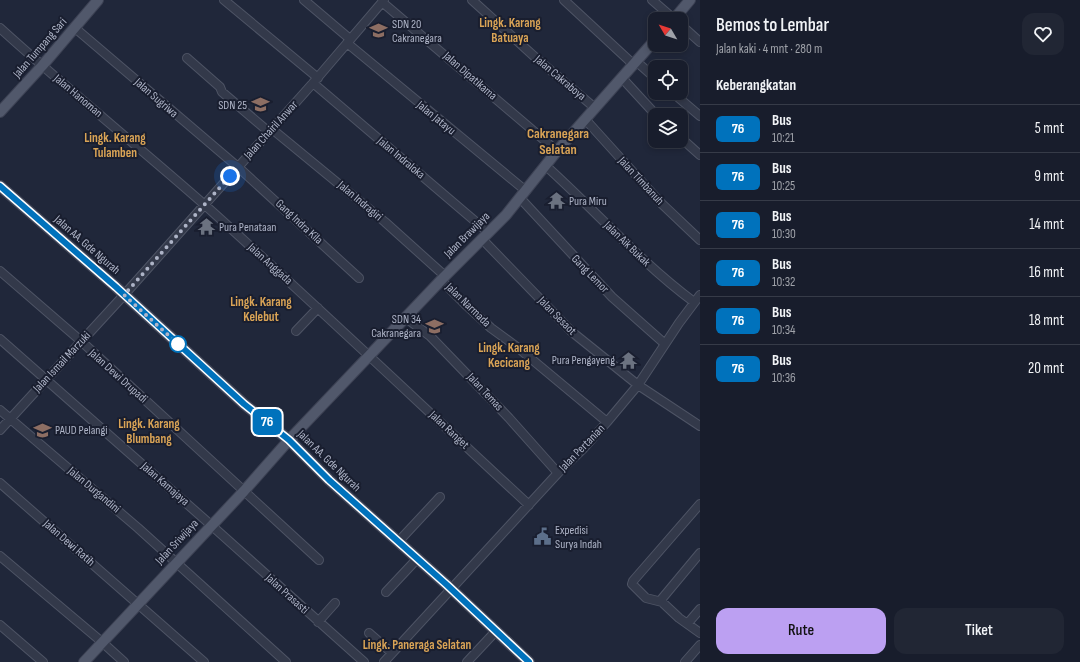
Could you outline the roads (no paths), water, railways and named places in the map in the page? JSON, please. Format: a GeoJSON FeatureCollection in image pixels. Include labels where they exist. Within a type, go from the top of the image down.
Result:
{"type":"FeatureCollection","features":[{"type":"Feature","properties":{"kind":"main road","name":"Jalan Tumpang Sari"},"geometry":{"type":"LineString","coordinates":[[0,112],[42,66],[98,0]]}},
{"type":"Feature","properties":{"kind":"main road"},"geometry":{"type":"LineString","coordinates":[[680,12],[690,0]]}},
{"type":"Feature","properties":{"kind":"main road","name":"Jalan Brawijaya"},"geometry":{"type":"LineString","coordinates":[[289,440],[443,278],[486,236],[523,195],[556,152],[648,48]]}},
{"type":"Feature","properties":{"kind":"main road","name":"Jalan AA. Gde Ngurah"},"geometry":{"type":"LineString","coordinates":[[0,186],[124,295],[244,404],[289,440],[329,480],[452,590],[529,662]]}},
{"type":"Feature","properties":{"kind":"main road","name":"Jalan Sriwijaya"},"geometry":{"type":"LineString","coordinates":[[84,662],[244,491],[289,440]]}},
{"type":"Feature","properties":{"kind":"street","name":"Jalan Indraloka"},"geometry":{"type":"LineString","coordinates":[[224,0],[316,80],[486,236]]}},
{"type":"Feature","properties":{"kind":"street","name":"Jalan Jatayu"},"geometry":{"type":"LineString","coordinates":[[304,0],[523,195]]}},
{"type":"Feature","properties":{"kind":"street","name":"Jalan Cakraboya"},"geometry":{"type":"LineString","coordinates":[[472,0],[536,58],[595,108]]}},
{"type":"Feature","properties":{"kind":"street"},"geometry":{"type":"LineString","coordinates":[[564,0],[648,73]]}},
{"type":"Feature","properties":{"kind":"street"},"geometry":{"type":"LineString","coordinates":[[652,0],[666,12]]}},
{"type":"Feature","properties":{"kind":"street","name":"Jalan Chairil Anwar"},"geometry":{"type":"LineString","coordinates":[[124,295],[316,80],[383,1]]}},
{"type":"Feature","properties":{"kind":"street","name":"Jalan Dipatikama"},"geometry":{"type":"LineString","coordinates":[[383,1],[556,152]]}},
{"type":"Feature","properties":{"kind":"street","name":"Jalan Hanoman"},"geometry":{"type":"LineString","coordinates":[[0,28],[204,205]]}},
{"type":"Feature","properties":{"kind":"street","name":"Jalan Sugriwa"},"geometry":{"type":"LineString","coordinates":[[75,28],[238,167]]}},
{"type":"Feature","properties":{"kind":"street"},"geometry":{"type":"LineString","coordinates":[[688,31],[700,42]]}},
{"type":"Feature","properties":{"kind":"street","name":"Jalan Indragiri"},"geometry":{"type":"LineString","coordinates":[[187,58],[220,87],[222,92],[385,222],[443,278]]}},
{"type":"Feature","properties":{"kind":"street"},"geometry":{"type":"LineString","coordinates":[[622,78],[650,108]]}},
{"type":"Feature","properties":{"kind":"street"},"geometry":{"type":"LineString","coordinates":[[681,100],[700,116]]}},
{"type":"Feature","properties":{"kind":"street","name":"Jalan Timbanuh"},"geometry":{"type":"LineString","coordinates":[[585,119],[660,202],[700,240]]}},
{"type":"Feature","properties":{"kind":"street"},"geometry":{"type":"LineString","coordinates":[[688,144],[700,155]]}},
{"type":"Feature","properties":{"kind":"street","name":"Jalan Aik Bukak"},"geometry":{"type":"LineString","coordinates":[[546,166],[642,259],[694,302]]}},
{"type":"Feature","properties":{"kind":"street","name":"Gang Indra Kila"},"geometry":{"type":"LineString","coordinates":[[238,167],[359,278]]}},
{"type":"Feature","properties":{"kind":"street","name":"Gang Lemor"},"geometry":{"type":"LineString","coordinates":[[523,195],[612,297],[665,344]]}},
{"type":"Feature","properties":{"kind":"street","name":"Jalan Anggada"},"geometry":{"type":"LineString","coordinates":[[204,205],[370,356]]}},
{"type":"Feature","properties":{"kind":"street","name":"Jalan Sesaot"},"geometry":{"type":"LineString","coordinates":[[486,236],[572,332],[638,385],[700,426]]}},
{"type":"Feature","properties":{"kind":"street","name":"Jalan Dewi Drupadi"},"geometry":{"type":"LineString","coordinates":[[0,271],[81,342],[319,560]]}},
{"type":"Feature","properties":{"kind":"street","name":"Jalan Narmada"},"geometry":{"type":"LineString","coordinates":[[443,278],[465,304],[491,328],[517,347],[607,422]]}},
{"type":"Feature","properties":{"kind":"street","name":"Jalan Ismail Marzuki"},"geometry":{"type":"LineString","coordinates":[[0,430],[124,295]]}},
{"type":"Feature","properties":{"kind":"street","name":"Jalan Pertanian"},"geometry":{"type":"LineString","coordinates":[[384,662],[607,422],[638,385],[700,295]]}},
{"type":"Feature","properties":{"kind":"street"},"geometry":{"type":"LineString","coordinates":[[296,331],[318,308]]}},
{"type":"Feature","properties":{"kind":"street","name":"Jalan Temas"},"geometry":{"type":"LineString","coordinates":[[406,318],[430,336],[558,473]]}},
{"type":"Feature","properties":{"kind":"street","name":"Jalan Kamajaya"},"geometry":{"type":"LineString","coordinates":[[0,339],[211,525]]}},
{"type":"Feature","properties":{"kind":"street","name":"Jalan Ranget"},"geometry":{"type":"LineString","coordinates":[[370,356],[529,505]]}},
{"type":"Feature","properties":{"kind":"street","name":"Jalan Durgandini"},"geometry":{"type":"LineString","coordinates":[[0,410],[176,562],[286,662]]}},
{"type":"Feature","properties":{"kind":"street","name":"Jalan Dewi Ratih"},"geometry":{"type":"LineString","coordinates":[[0,483],[204,662]]}},
{"type":"Feature","properties":{"kind":"street"},"geometry":{"type":"LineString","coordinates":[[398,542],[440,497]]}},
{"type":"Feature","properties":{"kind":"street"},"geometry":{"type":"LineString","coordinates":[[700,504],[632,584],[646,598],[660,600],[678,618],[700,633]]}},
{"type":"Feature","properties":{"kind":"street","name":"Jalan Prasasti"},"geometry":{"type":"LineString","coordinates":[[211,525],[364,662]]}},
{"type":"Feature","properties":{"kind":"street"},"geometry":{"type":"LineString","coordinates":[[660,600],[700,553]]}},
{"type":"Feature","properties":{"kind":"street"},"geometry":{"type":"LineString","coordinates":[[0,556],[124,662]]}},
{"type":"Feature","properties":{"kind":"street"},"geometry":{"type":"LineString","coordinates":[[386,592],[417,559]]}},
{"type":"Feature","properties":{"kind":"street"},"geometry":{"type":"LineString","coordinates":[[318,622],[335,603]]}},
{"type":"Feature","properties":{"kind":"street"},"geometry":{"type":"LineString","coordinates":[[688,624],[700,609]]}},
{"type":"Feature","properties":{"kind":"street"},"geometry":{"type":"LineString","coordinates":[[0,626],[42,662]]}},
{"type":"Feature","properties":{"kind":"street"},"geometry":{"type":"LineString","coordinates":[[467,662],[496,631]]}},
{"type":"Feature","properties":{"kind":"street"},"geometry":{"type":"LineString","coordinates":[[369,633],[392,652]]}},
{"type":"Feature","properties":{"kind":"street"},"geometry":{"type":"LineString","coordinates":[[685,662],[700,645]]}},
{"type":"Feature","properties":{"kind":"place","name":"SDN 20 Cakranegara"},"geometry":{"type":"Point","coordinates":[379,31]}},
{"type":"Feature","properties":{"kind":"place","name":"SDN 25"},"geometry":{"type":"Point","coordinates":[260,105]}},
{"type":"Feature","properties":{"kind":"place","name":"Pura Miru"},"geometry":{"type":"Point","coordinates":[556,201]}},
{"type":"Feature","properties":{"kind":"place","name":"Pura Penataan"},"geometry":{"type":"Point","coordinates":[206,227]}},
{"type":"Feature","properties":{"kind":"place","name":"SDN 34 Cakranegara"},"geometry":{"type":"Point","coordinates":[434,326]}},
{"type":"Feature","properties":{"kind":"place","name":"Pura Pengayeng"},"geometry":{"type":"Point","coordinates":[628,360]}},
{"type":"Feature","properties":{"kind":"place","name":"PAUD Pelangi"},"geometry":{"type":"Point","coordinates":[42,430]}},
{"type":"Feature","properties":{"kind":"place","name":"Expedisi Surya Indah"},"geometry":{"type":"Point","coordinates":[542,537]}},
{"type":"Feature","properties":{"kind":"district","name":"Lingk. Karang Batuaya"},"geometry":{"type":"Point","coordinates":[510,30]}},
{"type":"Feature","properties":{"kind":"district","name":"Cakranegara Selatan"},"geometry":{"type":"Point","coordinates":[558,142]}},
{"type":"Feature","properties":{"kind":"district","name":"Lingk. Karang Tulamben"},"geometry":{"type":"Point","coordinates":[115,146]}},
{"type":"Feature","properties":{"kind":"district","name":"Lingk. Karang Kelebut"},"geometry":{"type":"Point","coordinates":[261,310]}},
{"type":"Feature","properties":{"kind":"district","name":"Lingk. Karang Kecicang"},"geometry":{"type":"Point","coordinates":[509,356]}},
{"type":"Feature","properties":{"kind":"district","name":"Lingk. Karang Blumbang"},"geometry":{"type":"Point","coordinates":[149,432]}},
{"type":"Feature","properties":{"kind":"district","name":"Lingk. Paneraga Selatan"},"geometry":{"type":"Point","coordinates":[417,645]}}]}
